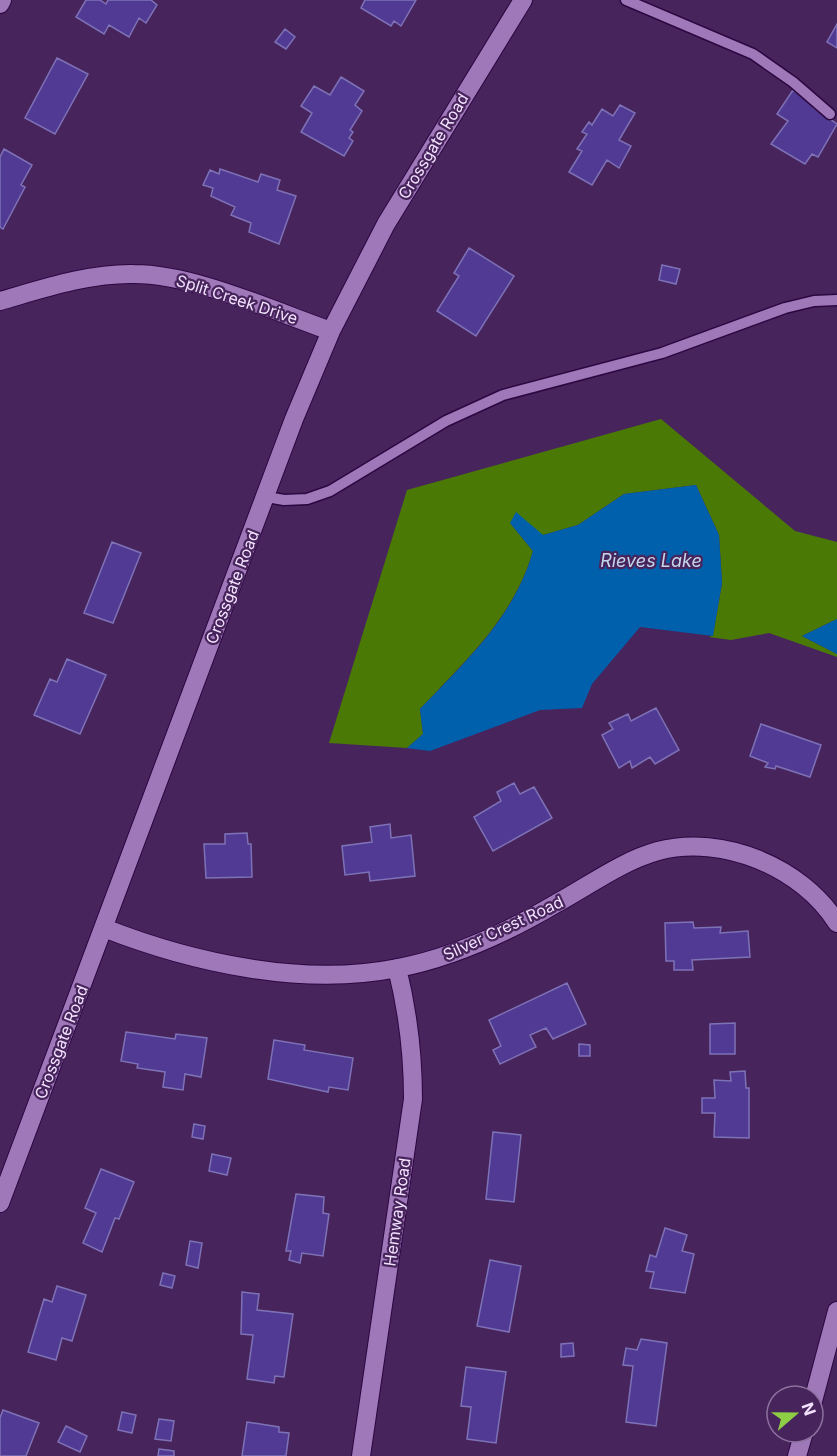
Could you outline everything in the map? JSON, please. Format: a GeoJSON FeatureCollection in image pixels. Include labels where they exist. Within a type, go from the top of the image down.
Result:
{"type":"FeatureCollection","features":[{"type":"Feature","properties":{"kind":"street","name":"Crossgate Road"},"geometry":{"type":"LineString","coordinates":[[0,1203],[105,928],[187,702],[267,497],[294,419],[331,331],[386,224],[523,0]]}},
{"type":"Feature","properties":{"kind":"street","name":"Split Creek Drive"},"geometry":{"type":"LineString","coordinates":[[0,302],[97,277],[134,274],[179,278],[331,331]]}},
{"type":"Feature","properties":{"kind":"street","name":"Silver Crest Road"},"geometry":{"type":"LineString","coordinates":[[105,928],[154,948],[205,962],[247,968],[325,974],[397,968],[438,958],[471,946],[537,915],[631,861],[658,851],[681,848],[716,848],[738,853],[789,875],[813,895],[837,923]]}},
{"type":"Feature","properties":{"kind":"street","name":"Hemway Road"},"geometry":{"type":"LineString","coordinates":[[362,1456],[413,1099],[413,1054],[408,1011],[397,968]]}},
{"type":"Feature","properties":{"kind":"street"},"geometry":{"type":"LineString","coordinates":[[818,1384],[837,1311]]}},
{"type":"Feature","properties":{"kind":"lane"},"geometry":{"type":"LineString","coordinates":[[626,0],[753,54],[793,82],[830,114]]}},
{"type":"Feature","properties":{"kind":"lane"},"geometry":{"type":"LineString","coordinates":[[267,497],[284,500],[307,499],[330,491],[446,421],[503,395],[662,353],[786,308],[837,300]]}},
{"type":"Feature","properties":{"kind":"green space"},"geometry":{"type":"Polygon","coordinates":[[[661,419],[795,531],[837,542],[837,619],[802,636],[837,654],[837,657],[769,633],[731,640],[709,637],[713,635],[722,583],[719,535],[696,485],[624,494],[578,525],[543,535],[510,523],[533,551],[525,575],[514,597],[487,636],[420,709],[423,734],[407,748],[329,743],[407,490],[661,419]]]}},
{"type":"Feature","properties":{"kind":"water","name":"Rieves Lake"},"geometry":{"type":"Polygon","coordinates":[[[696,485],[719,535],[722,583],[713,636],[640,627],[592,684],[582,708],[540,710],[430,751],[407,748],[423,734],[420,709],[487,636],[514,596],[525,574],[533,551],[510,523],[516,512],[543,535],[578,525],[624,494],[696,485]]]}},
{"type":"Feature","properties":{"kind":"water"},"geometry":{"type":"Polygon","coordinates":[[[837,619],[837,654],[802,636],[837,619]]]}},
{"type":"Feature","properties":{"kind":"building"},"geometry":{"type":"Polygon","coordinates":[[[86,0],[100,0],[106,4],[108,0],[151,0],[157,5],[146,23],[139,18],[129,37],[109,25],[104,34],[76,17],[86,0]]]}},
{"type":"Feature","properties":{"kind":"building"},"geometry":{"type":"Polygon","coordinates":[[[365,0],[416,0],[401,26],[394,21],[391,26],[361,8],[365,0]]]}},
{"type":"Feature","properties":{"kind":"building"},"geometry":{"type":"Polygon","coordinates":[[[837,24],[837,48],[827,42],[837,24]]]}},
{"type":"Feature","properties":{"kind":"building"},"geometry":{"type":"Polygon","coordinates":[[[285,29],[295,37],[286,49],[275,42],[285,29]]]}},
{"type":"Feature","properties":{"kind":"building"},"geometry":{"type":"Polygon","coordinates":[[[57,58],[88,74],[55,134],[25,118],[57,58]]]}},
{"type":"Feature","properties":{"kind":"building"},"geometry":{"type":"Polygon","coordinates":[[[341,77],[364,91],[355,105],[362,111],[350,130],[353,132],[349,138],[353,141],[344,156],[301,132],[312,113],[301,106],[314,86],[330,95],[341,77]]]}},
{"type":"Feature","properties":{"kind":"building"},"geometry":{"type":"Polygon","coordinates":[[[793,90],[816,105],[814,108],[837,124],[818,157],[812,154],[805,164],[771,144],[788,121],[777,114],[793,90]]]}},
{"type":"Feature","properties":{"kind":"building"},"geometry":{"type":"Polygon","coordinates":[[[620,105],[635,113],[619,140],[631,146],[619,168],[607,160],[592,185],[569,172],[582,151],[577,149],[587,134],[582,132],[589,122],[592,125],[602,109],[613,116],[620,105]]]}},
{"type":"Feature","properties":{"kind":"building"},"geometry":{"type":"Polygon","coordinates":[[[4,149],[32,165],[21,185],[25,187],[3,229],[0,227],[0,157],[4,149]]]}},
{"type":"Feature","properties":{"kind":"building"},"geometry":{"type":"Polygon","coordinates":[[[220,169],[258,182],[261,174],[280,180],[277,190],[296,196],[279,244],[249,232],[251,223],[231,215],[235,207],[211,196],[213,188],[203,185],[210,170],[219,174],[220,169]]]}},
{"type":"Feature","properties":{"kind":"building"},"geometry":{"type":"Polygon","coordinates":[[[469,248],[514,276],[476,336],[437,311],[459,276],[454,273],[469,248]]]}},
{"type":"Feature","properties":{"kind":"building"},"geometry":{"type":"Polygon","coordinates":[[[662,265],[680,269],[676,284],[659,280],[662,265]]]}},
{"type":"Feature","properties":{"kind":"building"},"geometry":{"type":"Polygon","coordinates":[[[112,542],[141,553],[113,623],[84,613],[112,542]]]}},
{"type":"Feature","properties":{"kind":"building"},"geometry":{"type":"Polygon","coordinates":[[[67,659],[106,675],[80,734],[34,715],[50,679],[57,682],[67,659]]]}},
{"type":"Feature","properties":{"kind":"building"},"geometry":{"type":"Polygon","coordinates":[[[656,708],[679,750],[655,764],[650,757],[632,768],[630,761],[619,768],[602,735],[613,729],[609,723],[628,714],[631,721],[656,708]]]}},
{"type":"Feature","properties":{"kind":"building"},"geometry":{"type":"Polygon","coordinates":[[[761,724],[821,745],[810,777],[776,766],[775,769],[765,767],[768,763],[750,756],[761,724]]]}},
{"type":"Feature","properties":{"kind":"building"},"geometry":{"type":"Polygon","coordinates":[[[514,783],[520,794],[534,787],[552,818],[493,851],[474,817],[501,801],[497,792],[514,783]]]}},
{"type":"Feature","properties":{"kind":"building"},"geometry":{"type":"Polygon","coordinates":[[[390,824],[391,838],[411,835],[415,876],[370,881],[369,872],[345,875],[342,846],[372,842],[370,827],[390,824]]]}},
{"type":"Feature","properties":{"kind":"building"},"geometry":{"type":"Polygon","coordinates":[[[247,833],[248,844],[251,844],[252,877],[206,878],[204,844],[225,844],[225,834],[247,833]]]}},
{"type":"Feature","properties":{"kind":"building"},"geometry":{"type":"Polygon","coordinates":[[[693,922],[694,928],[721,927],[720,933],[748,931],[750,957],[692,960],[693,970],[674,970],[674,961],[666,961],[665,923],[693,922]]]}},
{"type":"Feature","properties":{"kind":"building"},"geometry":{"type":"Polygon","coordinates":[[[567,983],[586,1024],[553,1039],[546,1028],[530,1035],[536,1047],[500,1064],[493,1050],[501,1046],[489,1020],[567,983]]]}},
{"type":"Feature","properties":{"kind":"building"},"geometry":{"type":"Polygon","coordinates":[[[735,1023],[735,1054],[710,1054],[710,1024],[735,1023]]]}},
{"type":"Feature","properties":{"kind":"building"},"geometry":{"type":"Polygon","coordinates":[[[126,1032],[175,1039],[176,1034],[207,1038],[201,1077],[185,1074],[183,1090],[163,1087],[165,1072],[137,1068],[138,1064],[121,1061],[126,1032]]]}},
{"type":"Feature","properties":{"kind":"building"},"geometry":{"type":"Polygon","coordinates":[[[274,1040],[305,1045],[304,1050],[353,1058],[348,1090],[329,1087],[328,1092],[268,1079],[274,1040]]]}},
{"type":"Feature","properties":{"kind":"building"},"geometry":{"type":"Polygon","coordinates":[[[579,1044],[590,1045],[590,1056],[579,1056],[579,1044]]]}},
{"type":"Feature","properties":{"kind":"building"},"geometry":{"type":"Polygon","coordinates":[[[745,1071],[746,1088],[749,1088],[749,1138],[714,1137],[715,1113],[702,1113],[702,1098],[715,1098],[714,1080],[731,1081],[730,1072],[745,1071]]]}},
{"type":"Feature","properties":{"kind":"building"},"geometry":{"type":"Polygon","coordinates":[[[194,1124],[205,1126],[203,1139],[192,1137],[194,1124]]]}},
{"type":"Feature","properties":{"kind":"building"},"geometry":{"type":"Polygon","coordinates":[[[493,1132],[521,1135],[514,1202],[486,1199],[493,1132]]]}},
{"type":"Feature","properties":{"kind":"building"},"geometry":{"type":"Polygon","coordinates":[[[212,1154],[231,1158],[227,1175],[209,1171],[212,1154]]]}},
{"type":"Feature","properties":{"kind":"building"},"geometry":{"type":"Polygon","coordinates":[[[101,1169],[134,1182],[119,1219],[115,1218],[102,1252],[83,1243],[96,1213],[85,1208],[101,1169]]]}},
{"type":"Feature","properties":{"kind":"building"},"geometry":{"type":"Polygon","coordinates":[[[296,1194],[324,1197],[323,1213],[329,1214],[323,1256],[302,1253],[300,1263],[289,1260],[291,1251],[286,1251],[296,1194]]]}},
{"type":"Feature","properties":{"kind":"building"},"geometry":{"type":"Polygon","coordinates":[[[665,1228],[687,1235],[682,1251],[694,1254],[685,1293],[650,1288],[654,1272],[646,1271],[650,1255],[656,1257],[665,1228]]]}},
{"type":"Feature","properties":{"kind":"building"},"geometry":{"type":"Polygon","coordinates":[[[190,1241],[202,1243],[198,1268],[186,1265],[190,1241]]]}},
{"type":"Feature","properties":{"kind":"building"},"geometry":{"type":"Polygon","coordinates":[[[490,1260],[521,1266],[509,1332],[477,1326],[490,1260]]]}},
{"type":"Feature","properties":{"kind":"building"},"geometry":{"type":"Polygon","coordinates":[[[163,1273],[175,1276],[172,1288],[160,1285],[163,1273]]]}},
{"type":"Feature","properties":{"kind":"building"},"geometry":{"type":"Polygon","coordinates":[[[57,1286],[86,1295],[72,1341],[62,1338],[56,1360],[28,1352],[44,1299],[52,1302],[57,1286]]]}},
{"type":"Feature","properties":{"kind":"building"},"geometry":{"type":"Polygon","coordinates":[[[242,1292],[259,1294],[257,1310],[293,1314],[284,1377],[275,1376],[274,1383],[247,1379],[253,1335],[241,1334],[242,1292]]]}},
{"type":"Feature","properties":{"kind":"building"},"geometry":{"type":"Polygon","coordinates":[[[641,1339],[667,1343],[656,1426],[626,1422],[633,1366],[623,1365],[626,1348],[637,1350],[641,1339]]]}},
{"type":"Feature","properties":{"kind":"building"},"geometry":{"type":"Polygon","coordinates":[[[573,1343],[574,1356],[561,1357],[561,1344],[573,1343]]]}},
{"type":"Feature","properties":{"kind":"building"},"geometry":{"type":"Polygon","coordinates":[[[466,1367],[506,1372],[496,1443],[467,1439],[471,1407],[461,1406],[466,1367]]]}},
{"type":"Feature","properties":{"kind":"building"},"geometry":{"type":"Polygon","coordinates":[[[3,1410],[39,1423],[26,1456],[0,1456],[0,1418],[3,1410]]]}},
{"type":"Feature","properties":{"kind":"building"},"geometry":{"type":"Polygon","coordinates":[[[122,1412],[136,1415],[132,1433],[118,1430],[122,1412]]]}},
{"type":"Feature","properties":{"kind":"building"},"geometry":{"type":"Polygon","coordinates":[[[159,1419],[174,1421],[171,1441],[155,1439],[159,1419]]]}},
{"type":"Feature","properties":{"kind":"building"},"geometry":{"type":"Polygon","coordinates":[[[247,1422],[279,1427],[279,1432],[289,1433],[286,1456],[242,1456],[247,1422]]]}},
{"type":"Feature","properties":{"kind":"building"},"geometry":{"type":"Polygon","coordinates":[[[66,1426],[87,1436],[80,1452],[58,1442],[66,1426]]]}},
{"type":"Feature","properties":{"kind":"building"},"geometry":{"type":"Polygon","coordinates":[[[159,1449],[174,1451],[174,1456],[158,1456],[159,1449]]]}}]}
